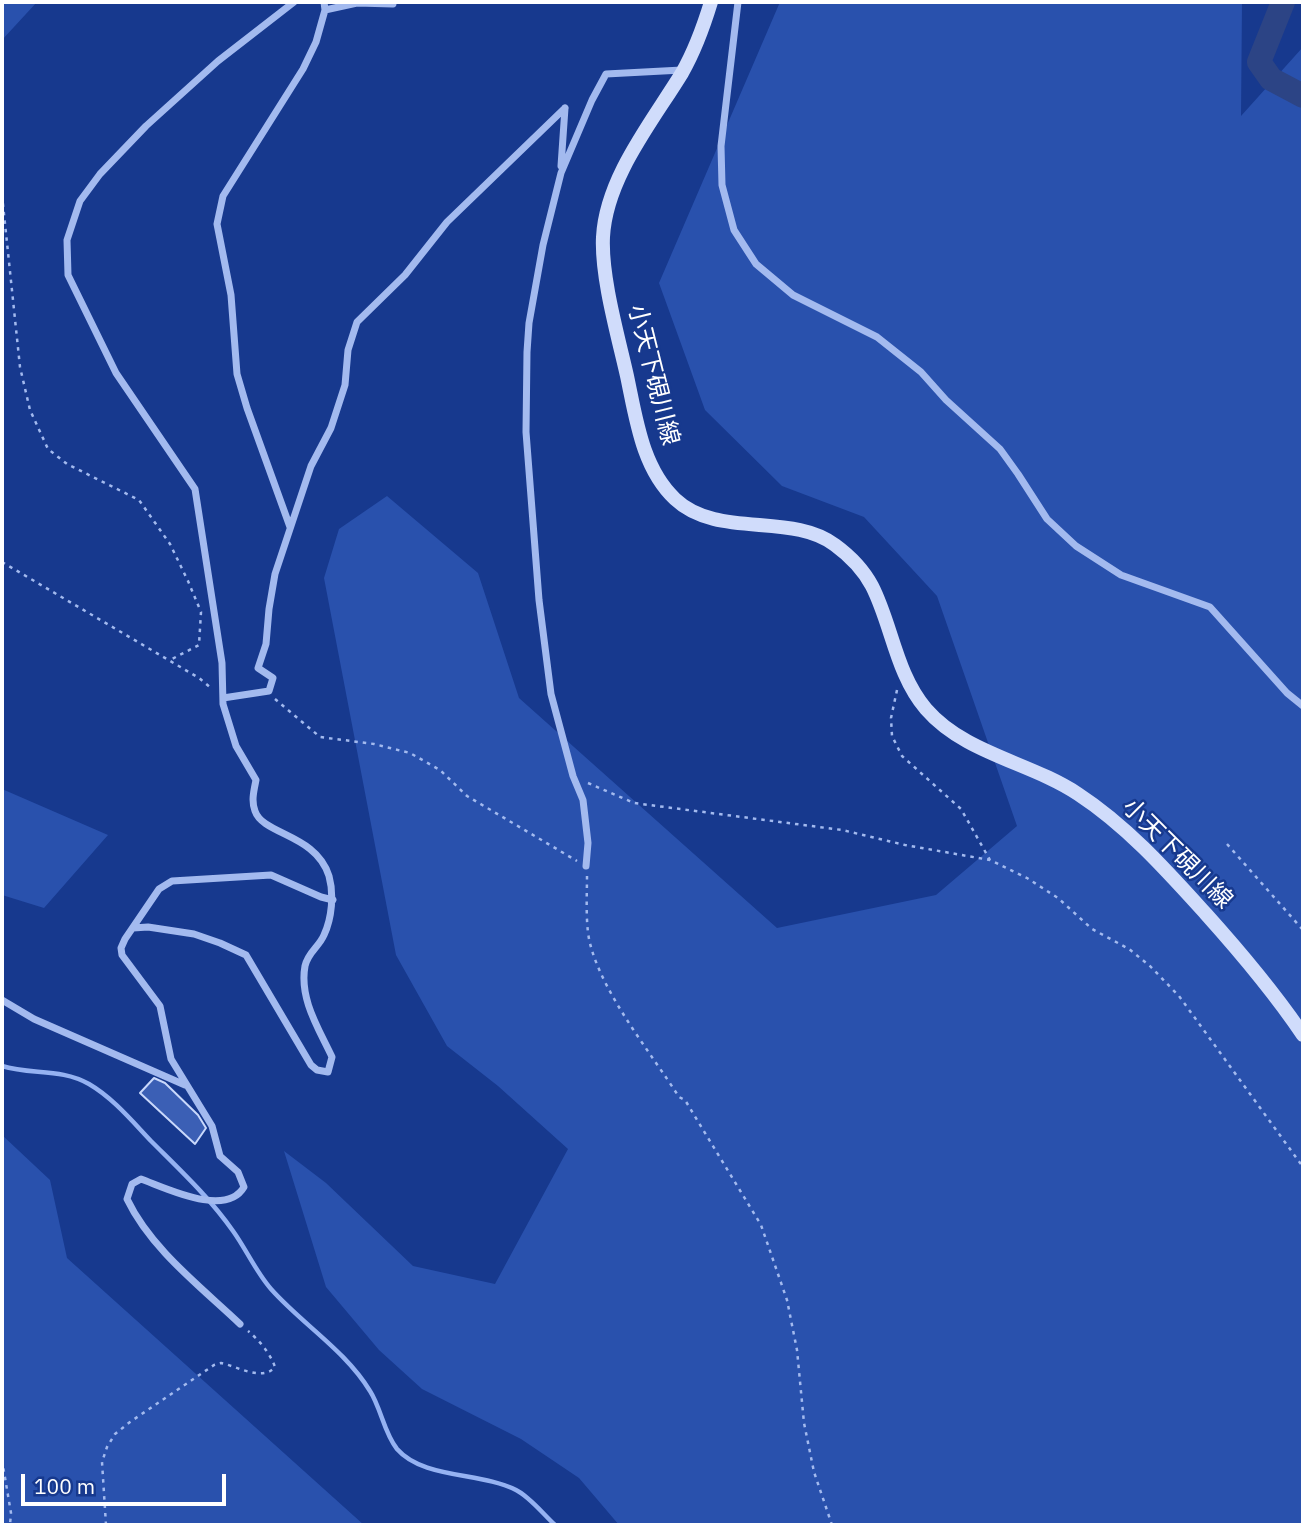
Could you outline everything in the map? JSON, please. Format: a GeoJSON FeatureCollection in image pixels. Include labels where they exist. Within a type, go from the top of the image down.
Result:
{"type":"FeatureCollection","features":[{"type":"Feature","properties":{"kind":"main road","name":"小天下硯川線"},"geometry":{"type":"LineString","coordinates":[[711,2],[684,70],[640,137],[614,188],[603,237],[608,287],[639,434],[658,478],[676,501],[704,516],[742,524],[794,528],[830,541],[854,559],[872,586],[901,666],[924,706],[946,729],[983,750],[1037,771],[1075,791],[1115,819],[1231,943],[1280,1000],[1303,1035]]}},
{"type":"Feature","properties":{"kind":"street"},"geometry":{"type":"LineString","coordinates":[[134,928],[148,927],[194,934],[246,956],[311,1065],[317,1070],[328,1072],[332,1057],[309,1009],[304,968],[309,953],[324,935],[332,900],[329,877],[323,863],[313,851],[296,838],[261,821],[256,815],[253,800],[256,780],[236,746],[223,698],[222,663],[195,489],[116,373],[68,275],[67,240],[80,201],[100,174],[146,126],[218,61],[294,2]]}},
{"type":"Feature","properties":{"kind":"street"},"geometry":{"type":"LineString","coordinates":[[290,528],[237,374],[231,295],[217,224],[223,196],[303,69],[316,42],[325,6],[393,2]]}},
{"type":"Feature","properties":{"kind":"street"},"geometry":{"type":"LineString","coordinates":[[738,2],[721,146],[722,185],[734,230],[756,264],[793,295],[877,337],[921,372],[946,400],[1000,449],[1046,519],[1076,546],[1121,575],[1210,607],[1287,694],[1303,706]]}},
{"type":"Feature","properties":{"kind":"street"},"geometry":{"type":"LineString","coordinates":[[586,866],[588,843],[583,800],[573,776],[551,694],[539,600],[526,403],[528,323],[545,234],[561,173],[606,74],[684,70]]}},
{"type":"Feature","properties":{"kind":"street"},"geometry":{"type":"LineString","coordinates":[[223,698],[269,691],[273,678],[258,668],[266,644],[275,574],[311,466],[331,428],[345,385],[348,350],[357,322],[405,275],[447,222],[565,108],[561,173]]}},
{"type":"Feature","properties":{"kind":"street"},"geometry":{"type":"LineString","coordinates":[[240,1324],[180,1268],[138,1222],[127,1199],[132,1184],[141,1180],[200,1200],[214,1202],[242,1192],[244,1187],[238,1172],[220,1156],[212,1126],[171,1059],[160,1006],[121,955],[125,939],[159,889],[172,881],[271,875],[332,900]]}},
{"type":"Feature","properties":{"kind":"street"},"geometry":{"type":"LineString","coordinates":[[2,1000],[34,1019],[186,1085]]}},
{"type":"Feature","properties":{"kind":"path"},"geometry":{"type":"LineString","coordinates":[[2,195],[20,367],[30,410],[48,449],[68,464],[139,500],[170,544],[201,612],[199,645],[170,660]]}},
{"type":"Feature","properties":{"kind":"path"},"geometry":{"type":"LineString","coordinates":[[2,562],[170,660],[199,678],[223,698]]}},
{"type":"Feature","properties":{"kind":"path"},"geometry":{"type":"LineString","coordinates":[[901,666],[891,718],[892,736],[902,756],[961,809],[990,860]]}},
{"type":"Feature","properties":{"kind":"path"},"geometry":{"type":"LineString","coordinates":[[269,691],[276,701],[320,737],[374,744],[410,753],[440,770],[467,796],[586,866],[590,944],[599,969],[679,1097],[685,1100],[761,1225],[787,1300],[797,1350],[804,1423],[814,1472],[832,1525]]}},
{"type":"Feature","properties":{"kind":"path"},"geometry":{"type":"LineString","coordinates":[[573,776],[634,803],[842,830],[905,845],[990,860],[1027,878],[1058,898],[1092,929],[1129,949],[1179,996],[1303,1167]]}},
{"type":"Feature","properties":{"kind":"path"},"geometry":{"type":"LineString","coordinates":[[1227,844],[1303,930]]}},
{"type":"Feature","properties":{"kind":"path"},"geometry":{"type":"LineString","coordinates":[[106,1525],[102,1462],[115,1434],[214,1365],[221,1363],[263,1374],[271,1372],[275,1367],[256,1337],[240,1324]]}},
{"type":"Feature","properties":{"kind":"path"},"geometry":{"type":"LineString","coordinates":[[2,1460],[11,1513],[10,1525]]}},
{"type":"Feature","properties":{"kind":"shaded area"},"geometry":{"type":"Polygon","coordinates":[[[2,2],[37,2],[2,40],[2,2]]]}},
{"type":"Feature","properties":{"kind":"shaded area"},"geometry":{"type":"Polygon","coordinates":[[[780,2],[1242,2],[1241,116],[1303,47],[1303,1525],[619,1525],[579,1478],[521,1439],[422,1389],[379,1350],[326,1287],[284,1151],[326,1183],[413,1266],[495,1284],[568,1149],[498,1086],[447,1046],[396,955],[324,578],[339,529],[387,496],[478,573],[519,698],[777,928],[936,895],[1017,826],[937,596],[864,517],[782,486],[705,410],[659,283],[780,2]]]}},
{"type":"Feature","properties":{"kind":"shaded area"},"geometry":{"type":"Polygon","coordinates":[[[2,789],[108,835],[44,908],[2,895],[2,789]]]}},
{"type":"Feature","properties":{"kind":"shaded area"},"geometry":{"type":"Polygon","coordinates":[[[2,1135],[50,1180],[67,1258],[364,1525],[2,1525],[2,1135]]]}},
{"type":"Feature","properties":{"kind":"building"},"geometry":{"type":"Polygon","coordinates":[[[154,1078],[165,1083],[198,1115],[206,1128],[195,1144],[140,1093],[154,1078]]]}},
{"type":"Feature","properties":{"kind":"waterway"},"geometry":{"type":"LineString","coordinates":[[1283,2],[1259,62],[1271,79],[1303,96]]}},
{"type":"Feature","properties":{"kind":"waterway"},"geometry":{"type":"LineString","coordinates":[[2,1066],[68,1076],[89,1084],[106,1096],[215,1207],[271,1289],[360,1376],[374,1398],[397,1449],[422,1466],[502,1484],[516,1490],[555,1525]]}}]}
